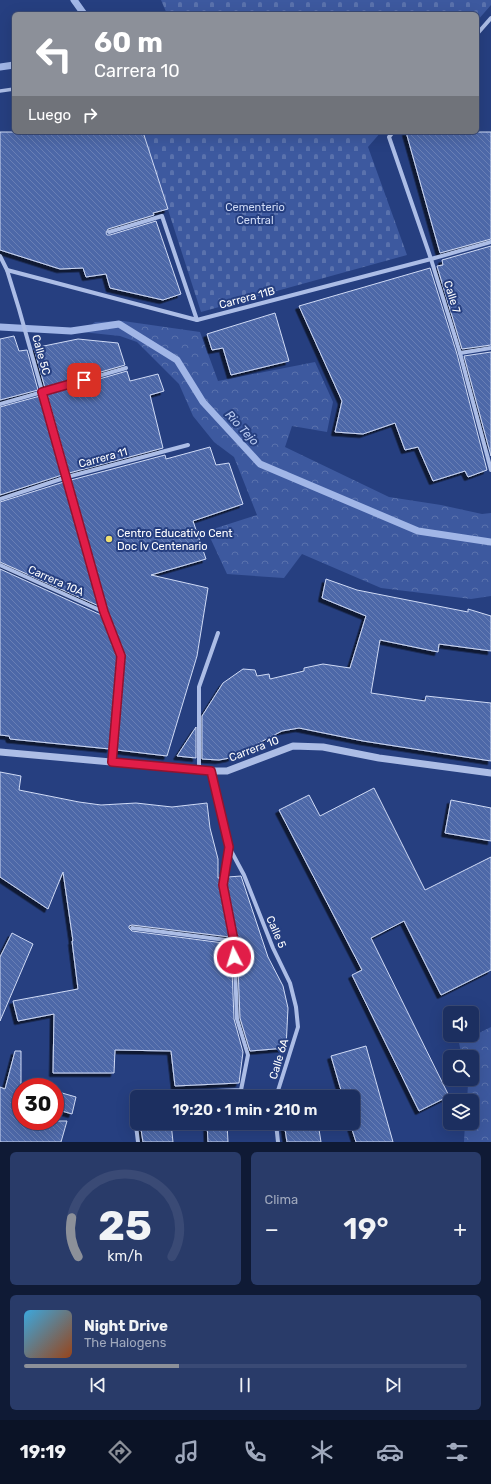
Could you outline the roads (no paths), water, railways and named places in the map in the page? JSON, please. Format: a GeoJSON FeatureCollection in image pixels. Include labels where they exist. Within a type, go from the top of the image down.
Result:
{"type":"FeatureCollection","features":[{"type":"Feature","properties":{"kind":"street"},"geometry":{"type":"LineString","coordinates":[[479,32],[491,18]]}},
{"type":"Feature","properties":{"kind":"street"},"geometry":{"type":"LineString","coordinates":[[0,91],[12,89]]}},
{"type":"Feature","properties":{"kind":"street","name":"Calle 7"},"geometry":{"type":"LineString","coordinates":[[391,134],[389,137],[431,259],[460,353],[491,470]]}},
{"type":"Feature","properties":{"kind":"street"},"geometry":{"type":"LineString","coordinates":[[109,232],[162,216],[197,320]]}},
{"type":"Feature","properties":{"kind":"street","name":"Carrera 11B"},"geometry":{"type":"LineString","coordinates":[[7,270],[197,320],[491,242]]}},
{"type":"Feature","properties":{"kind":"street","name":"Calle 5C"},"geometry":{"type":"LineString","coordinates":[[0,256],[7,270],[19,309],[104,612],[121,656],[112,762]]}},
{"type":"Feature","properties":{"kind":"street"},"geometry":{"type":"LineString","coordinates":[[460,353],[491,348]]}},
{"type":"Feature","properties":{"kind":"street"},"geometry":{"type":"LineString","coordinates":[[0,404],[126,368]]}},
{"type":"Feature","properties":{"kind":"street","name":"Carrera 11"},"geometry":{"type":"LineString","coordinates":[[0,499],[67,477],[188,445]]}},
{"type":"Feature","properties":{"kind":"street","name":"Carrera 10A"},"geometry":{"type":"LineString","coordinates":[[0,566],[104,612]]}},
{"type":"Feature","properties":{"kind":"street"},"geometry":{"type":"LineString","coordinates":[[199,770],[199,687],[218,633]]}},
{"type":"Feature","properties":{"kind":"street","name":"Carrera 10"},"geometry":{"type":"LineString","coordinates":[[0,752],[199,770],[227,771],[293,746],[323,747],[379,758],[491,773]]}},
{"type":"Feature","properties":{"kind":"street"},"geometry":{"type":"LineString","coordinates":[[138,1142],[133,1100],[136,1096],[142,1094],[241,1090],[248,1055],[237,1019],[234,941],[223,885],[229,847],[211,771]]}},
{"type":"Feature","properties":{"kind":"street","name":"Calle 5"},"geometry":{"type":"LineString","coordinates":[[229,847],[244,875],[270,942],[290,983],[296,1007],[298,1027]]}},
{"type":"Feature","properties":{"kind":"street"},"geometry":{"type":"LineString","coordinates":[[132,928],[234,941]]}},
{"type":"Feature","properties":{"kind":"street","name":"Calle 6A"},"geometry":{"type":"LineString","coordinates":[[278,1090],[298,1027]]}},
{"type":"Feature","properties":{"kind":"street"},"geometry":{"type":"LineString","coordinates":[[277,1130],[278,1142]]}},
{"type":"Feature","properties":{"kind":"waterway","name":"Rio Tejo"},"geometry":{"type":"LineString","coordinates":[[74,0],[83,12]]}},
{"type":"Feature","properties":{"kind":"waterway","name":"Rio Tejo"},"geometry":{"type":"LineString","coordinates":[[0,67],[12,65]]}},
{"type":"Feature","properties":{"kind":"waterway","name":"Rio Tejo"},"geometry":{"type":"LineString","coordinates":[[0,327],[71,331],[119,324],[177,360],[203,402],[260,464],[418,531],[491,542]]}},
{"type":"Feature","properties":{"kind":"place","name":"Centro Educativo Cent Doc Iv Centenario"},"geometry":{"type":"Point","coordinates":[109,539]}},
{"type":"Feature","properties":{"kind":"park label","name":"Cementerio Central"},"geometry":{"type":"Point","coordinates":[255,213]}}]}
